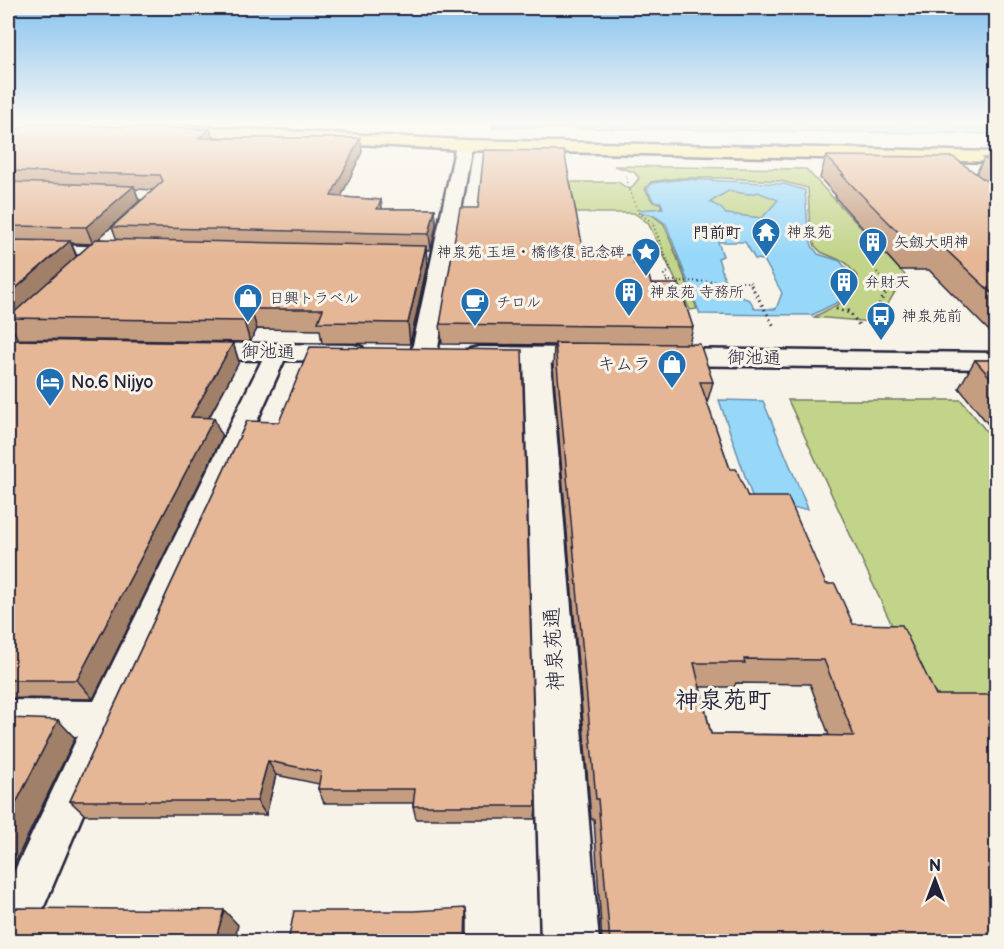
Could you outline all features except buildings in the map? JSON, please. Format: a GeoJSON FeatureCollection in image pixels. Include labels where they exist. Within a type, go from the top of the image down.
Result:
{"type":"FeatureCollection","features":[{"type":"Feature","properties":{"kind":"street"},"geometry":{"type":"LineString","coordinates":[[422,354],[432,257],[458,166]]}},
{"type":"Feature","properties":{"kind":"street"},"geometry":{"type":"LineString","coordinates":[[943,166],[954,175]]}},
{"type":"Feature","properties":{"kind":"street","name":"御池通"},"geometry":{"type":"LineString","coordinates":[[172,351],[996,361]]}},
{"type":"Feature","properties":{"kind":"street","name":"神泉苑通"},"geometry":{"type":"LineString","coordinates":[[537,356],[570,942]]}},
{"type":"Feature","properties":{"kind":"lane"},"geometry":{"type":"LineString","coordinates":[[80,267],[158,195],[88,194]]}},
{"type":"Feature","properties":{"kind":"lane"},"geometry":{"type":"LineString","coordinates":[[8,249],[132,252]]}},
{"type":"Feature","properties":{"kind":"lane"},"geometry":{"type":"LineString","coordinates":[[8,334],[54,291]]}},
{"type":"Feature","properties":{"kind":"lane"},"geometry":{"type":"LineString","coordinates":[[8,935],[105,719],[277,352]]}},
{"type":"Feature","properties":{"kind":"lane"},"geometry":{"type":"LineString","coordinates":[[8,717],[105,719]]}},
{"type":"Feature","properties":{"kind":"path"},"geometry":{"type":"LineString","coordinates":[[626,171],[627,185],[638,211],[652,222],[671,270],[664,275],[665,281],[676,296]]}},
{"type":"Feature","properties":{"kind":"path"},"geometry":{"type":"LineString","coordinates":[[877,272],[889,287]]}},
{"type":"Feature","properties":{"kind":"path"},"geometry":{"type":"LineString","coordinates":[[870,326],[882,326],[876,310],[896,276]]}},
{"type":"Feature","properties":{"kind":"path"},"geometry":{"type":"LineString","coordinates":[[665,281],[750,282],[769,317]]}},
{"type":"Feature","properties":{"kind":"path"},"geometry":{"type":"LineString","coordinates":[[836,309],[849,312],[859,325],[848,325]]}},
{"type":"Feature","properties":{"kind":"path"},"geometry":{"type":"LineString","coordinates":[[762,324],[784,325]]}},
{"type":"Feature","properties":{"kind":"green space"},"geometry":{"type":"Polygon","coordinates":[[[615,166],[806,169],[905,275],[882,314],[873,322],[814,317],[852,297],[858,277],[845,262],[821,252],[815,246],[810,230],[808,188],[781,181],[721,178],[680,178],[651,182],[645,189],[653,202],[660,203],[662,208],[655,209],[652,215],[664,224],[697,309],[690,310],[648,223],[634,213],[576,213],[570,182],[618,182],[630,190],[639,178],[634,172],[615,166]]]}},
{"type":"Feature","properties":{"kind":"green space"},"geometry":{"type":"Polygon","coordinates":[[[728,191],[749,194],[758,192],[779,200],[762,218],[725,214],[710,202],[728,191]]]}},
{"type":"Feature","properties":{"kind":"green space"},"geometry":{"type":"Polygon","coordinates":[[[788,400],[961,400],[996,443],[996,712],[932,712],[788,400]]]}},
{"type":"Feature","properties":{"kind":"water"},"geometry":{"type":"Polygon","coordinates":[[[684,179],[784,184],[805,190],[808,230],[812,246],[818,254],[840,261],[854,278],[850,296],[812,315],[700,314],[666,224],[653,215],[640,213],[639,210],[663,208],[661,202],[654,202],[647,189],[652,183],[684,179]],[[728,191],[710,202],[726,214],[762,218],[778,200],[758,192],[749,194],[728,191]],[[718,242],[723,256],[718,258],[729,293],[750,300],[755,309],[776,309],[782,293],[764,260],[755,259],[745,242],[718,242]]]}},
{"type":"Feature","properties":{"kind":"water"},"geometry":{"type":"Polygon","coordinates":[[[719,400],[763,401],[808,509],[756,508],[719,400]]]}},
{"type":"Feature","properties":{"kind":"place","name":"神泉苑"},"geometry":{"type":"Point","coordinates":[766,258]}},
{"type":"Feature","properties":{"kind":"place","name":"矢劔大明神"},"geometry":{"type":"Point","coordinates":[873,268]}},
{"type":"Feature","properties":{"kind":"place","name":"神泉苑 玉垣・橋修復 記念碑"},"geometry":{"type":"Point","coordinates":[646,278]}},
{"type":"Feature","properties":{"kind":"place","name":"弁財天"},"geometry":{"type":"Point","coordinates":[844,308]}},
{"type":"Feature","properties":{"kind":"place","name":"神泉苑 寺務所"},"geometry":{"type":"Point","coordinates":[629,318]}},
{"type":"Feature","properties":{"kind":"place","name":"日興トラベル"},"geometry":{"type":"Point","coordinates":[248,324]}},
{"type":"Feature","properties":{"kind":"place","name":"チロル"},"geometry":{"type":"Point","coordinates":[475,328]}},
{"type":"Feature","properties":{"kind":"place","name":"神泉苑前"},"geometry":{"type":"Point","coordinates":[881,342]}},
{"type":"Feature","properties":{"kind":"place","name":"キムラ"},"geometry":{"type":"Point","coordinates":[672,390]}},
{"type":"Feature","properties":{"kind":"place","name":"No.6 Nijyo"},"geometry":{"type":"Point","coordinates":[50,408]}},
{"type":"Feature","properties":{"kind":"district","name":"門前町"},"geometry":{"type":"Point","coordinates":[717,233]}},
{"type":"Feature","properties":{"kind":"district","name":"神泉苑町"},"geometry":{"type":"Point","coordinates":[723,700]}}]}
